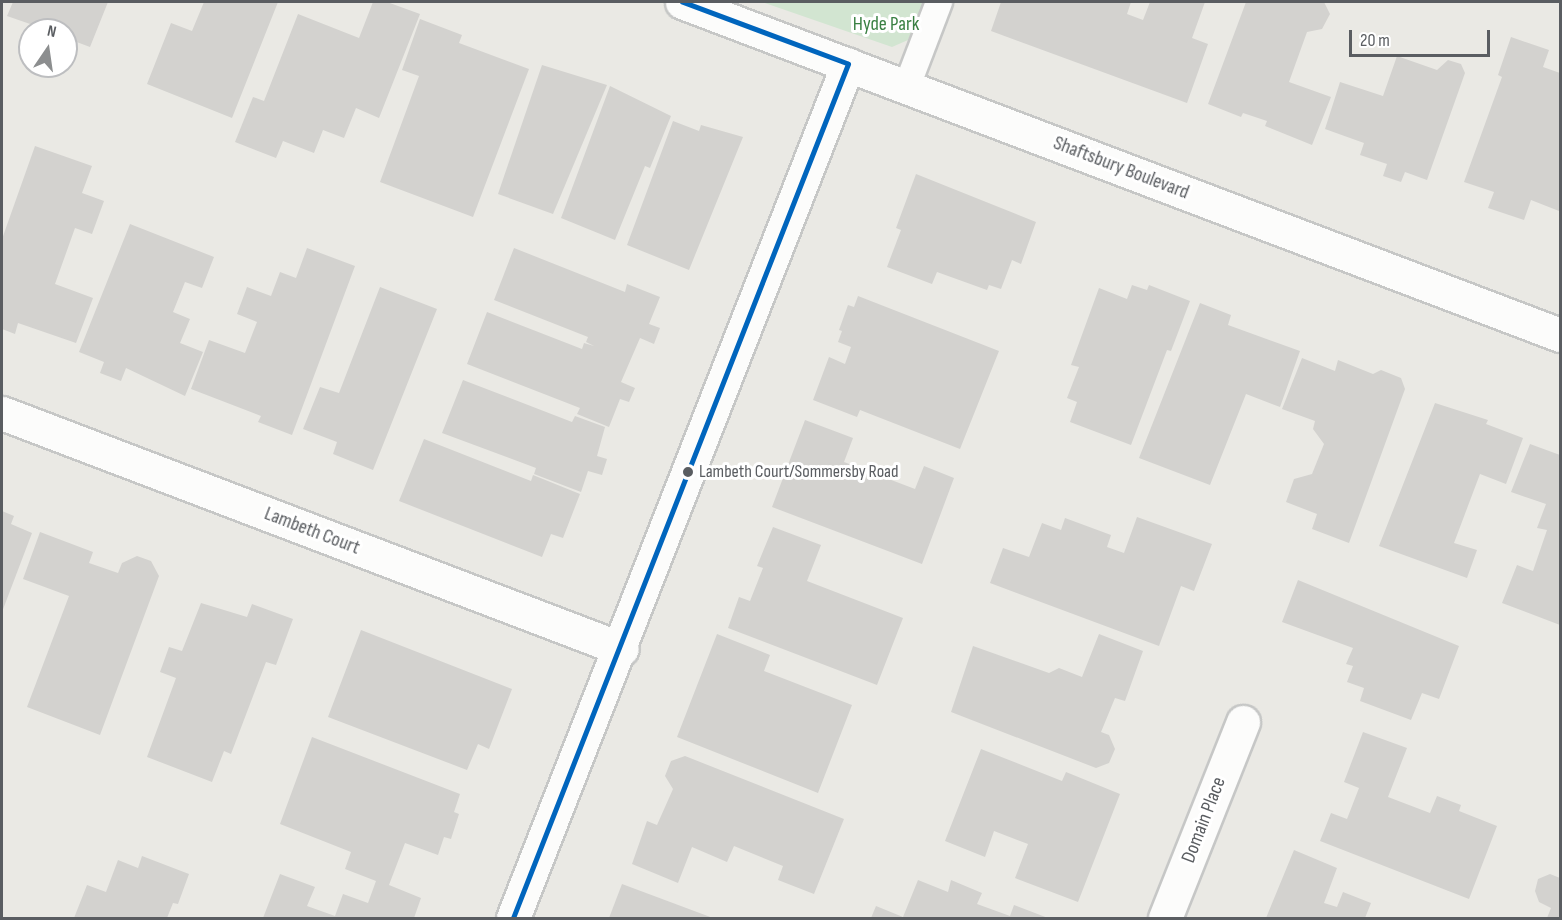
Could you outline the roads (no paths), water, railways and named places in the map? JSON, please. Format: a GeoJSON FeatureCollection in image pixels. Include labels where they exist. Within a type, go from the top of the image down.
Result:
{"type":"FeatureCollection","features":[{"type":"Feature","properties":{"kind":"street","name":"Shaftsbury Boulevard"},"geometry":{"type":"LineString","coordinates":[[682,2],[1560,335]]}},
{"type":"Feature","properties":{"kind":"street"},"geometry":{"type":"LineString","coordinates":[[513,918],[622,649],[848,64]]}},
{"type":"Feature","properties":{"kind":"street","name":"Lambeth Court"},"geometry":{"type":"LineString","coordinates":[[2,413],[622,649]]}},
{"type":"Feature","properties":{"kind":"street","name":"Domain Place"},"geometry":{"type":"LineString","coordinates":[[1166,918],[1243,722]]}},
{"type":"Feature","properties":{"kind":"lane"},"geometry":{"type":"LineString","coordinates":[[906,86],[939,2]]}},
{"type":"Feature","properties":{"kind":"place","name":"Lambeth Court/Sommersby Road"},"geometry":{"type":"Point","coordinates":[688,472]}},
{"type":"Feature","properties":{"kind":"park label","name":"Hyde Park"},"geometry":{"type":"Point","coordinates":[886,24]}}]}
